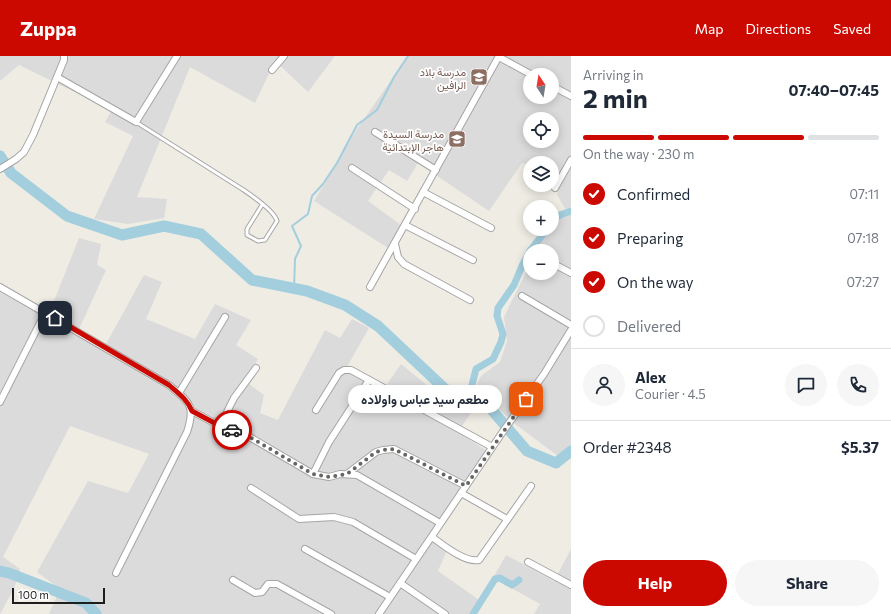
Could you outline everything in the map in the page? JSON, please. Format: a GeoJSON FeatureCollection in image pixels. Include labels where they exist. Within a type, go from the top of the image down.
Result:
{"type":"FeatureCollection","features":[{"type":"Feature","properties":{"kind":"street"},"geometry":{"type":"LineString","coordinates":[[0,169],[12,162],[24,152],[57,78],[64,60],[64,56]]}},
{"type":"Feature","properties":{"kind":"street"},"geometry":{"type":"LineString","coordinates":[[57,78],[136,122],[177,56]]}},
{"type":"Feature","properties":{"kind":"street"},"geometry":{"type":"LineString","coordinates":[[272,70],[284,56]]}},
{"type":"Feature","properties":{"kind":"street"},"geometry":{"type":"LineString","coordinates":[[370,287],[415,209],[499,56],[523,70]]}},
{"type":"Feature","properties":{"kind":"street"},"geometry":{"type":"LineString","coordinates":[[559,90],[571,96]]}},
{"type":"Feature","properties":{"kind":"street"},"geometry":{"type":"LineString","coordinates":[[375,132],[436,170]]}},
{"type":"Feature","properties":{"kind":"street"},"geometry":{"type":"LineString","coordinates":[[559,182],[571,160]]}},
{"type":"Feature","properties":{"kind":"street"},"geometry":{"type":"LineString","coordinates":[[352,168],[415,209]]}},
{"type":"Feature","properties":{"kind":"street"},"geometry":{"type":"LineString","coordinates":[[424,192],[491,228]]}},
{"type":"Feature","properties":{"kind":"street"},"geometry":{"type":"LineString","coordinates":[[405,225],[473,260]]}},
{"type":"Feature","properties":{"kind":"street"},"geometry":{"type":"LineString","coordinates":[[395,244],[398,257],[404,264],[470,300]]}},
{"type":"Feature","properties":{"kind":"street"},"geometry":{"type":"LineString","coordinates":[[559,266],[571,272]]}},
{"type":"Feature","properties":{"kind":"street"},"geometry":{"type":"LineString","coordinates":[[0,287],[169,385],[179,393],[192,411],[192,418],[187,432],[116,573]]}},
{"type":"Feature","properties":{"kind":"street"},"geometry":{"type":"LineString","coordinates":[[522,296],[571,325]]}},
{"type":"Feature","properties":{"kind":"street"},"geometry":{"type":"LineString","coordinates":[[0,402],[45,313]]}},
{"type":"Feature","properties":{"kind":"street"},"geometry":{"type":"LineString","coordinates":[[179,393],[225,317]]}},
{"type":"Feature","properties":{"kind":"street"},"geometry":{"type":"LineString","coordinates":[[378,614],[432,537],[511,419],[544,374],[571,330]]}},
{"type":"Feature","properties":{"kind":"street"},"geometry":{"type":"LineString","coordinates":[[220,426],[234,398],[256,368]]}},
{"type":"Feature","properties":{"kind":"street"},"geometry":{"type":"LineString","coordinates":[[316,410],[339,373],[344,370],[351,370],[492,447]]}},
{"type":"Feature","properties":{"kind":"street"},"geometry":{"type":"LineString","coordinates":[[313,474],[329,442],[370,380]]}},
{"type":"Feature","properties":{"kind":"street"},"geometry":{"type":"LineString","coordinates":[[192,411],[220,426],[241,432],[313,474],[329,477],[347,474],[357,475],[440,523]]}},
{"type":"Feature","properties":{"kind":"street"},"geometry":{"type":"LineString","coordinates":[[347,474],[376,452],[394,449],[466,486]]}},
{"type":"Feature","properties":{"kind":"street"},"geometry":{"type":"LineString","coordinates":[[432,537],[466,558],[474,561],[479,560],[531,486]]}},
{"type":"Feature","properties":{"kind":"street"},"geometry":{"type":"LineString","coordinates":[[251,488],[299,519],[334,517],[353,522],[416,559]]}},
{"type":"Feature","properties":{"kind":"street"},"geometry":{"type":"LineString","coordinates":[[461,493],[508,519]]}},
{"type":"Feature","properties":{"kind":"street"},"geometry":{"type":"LineString","coordinates":[[305,549],[390,597]]}},
{"type":"Feature","properties":{"kind":"street"},"geometry":{"type":"LineString","coordinates":[[528,562],[571,585]]}},
{"type":"Feature","properties":{"kind":"street"},"geometry":{"type":"LineString","coordinates":[[233,580],[255,593],[262,592],[268,584],[277,584],[331,614]]}},
{"type":"Feature","properties":{"kind":"street"},"geometry":{"type":"LineString","coordinates":[[400,583],[445,614]]}},
{"type":"Feature","properties":{"kind":"lane"},"geometry":{"type":"LineString","coordinates":[[136,122],[242,188],[262,205],[276,217],[277,221],[265,240],[258,241],[247,235],[247,229],[262,205]]}},
{"type":"Feature","properties":{"kind":"shaded area"},"geometry":{"type":"Polygon","coordinates":[[[0,56],[335,56],[308,92],[275,61],[255,103],[190,67],[137,197],[167,199],[164,218],[128,224],[94,219],[133,136],[105,122],[112,110],[19,65],[0,81],[0,56]]]}},
{"type":"Feature","properties":{"kind":"shaded area"},"geometry":{"type":"Polygon","coordinates":[[[408,56],[571,56],[571,446],[558,456],[511,421],[476,386],[481,376],[500,362],[507,341],[504,317],[523,278],[523,280],[559,280],[559,244],[540,244],[544,236],[559,236],[559,219],[569,215],[557,195],[559,192],[562,175],[559,174],[559,156],[523,156],[523,163],[489,211],[418,163],[407,181],[389,170],[368,201],[401,225],[388,248],[314,201],[357,129],[408,56]]]}},
{"type":"Feature","properties":{"kind":"shaded area"},"geometry":{"type":"Polygon","coordinates":[[[79,238],[101,244],[97,265],[106,270],[79,329],[106,344],[144,275],[162,282],[146,319],[195,339],[215,304],[251,320],[236,345],[258,359],[245,381],[264,395],[260,413],[278,420],[325,330],[340,338],[352,319],[369,328],[347,367],[383,390],[401,364],[433,390],[473,399],[477,404],[458,432],[487,451],[429,538],[447,550],[438,571],[482,602],[473,614],[49,614],[60,589],[37,572],[88,481],[128,493],[149,454],[70,426],[3,557],[20,569],[14,589],[0,614],[0,290],[48,316],[79,238]]]}},
{"type":"Feature","properties":{"kind":"shaded area"},"geometry":{"type":"Polygon","coordinates":[[[571,549],[571,614],[534,614],[540,604],[493,578],[506,555],[554,581],[571,549]]]}},
{"type":"Feature","properties":{"kind":"waterway"},"geometry":{"type":"LineString","coordinates":[[294,289],[295,259],[301,246],[292,226],[308,214],[312,196],[323,184],[337,163],[357,125],[377,110],[394,77],[408,56]]}},
{"type":"Feature","properties":{"kind":"waterway"},"geometry":{"type":"LineString","coordinates":[[0,156],[11,173],[67,216],[122,235],[164,226],[201,234],[252,280],[307,291],[345,305],[378,326],[446,390],[479,395],[527,451],[556,463],[571,451]]}},
{"type":"Feature","properties":{"kind":"waterway"},"geometry":{"type":"LineString","coordinates":[[559,216],[571,211]]}},
{"type":"Feature","properties":{"kind":"waterway"},"geometry":{"type":"LineString","coordinates":[[535,244],[542,236]]}},
{"type":"Feature","properties":{"kind":"waterway"},"geometry":{"type":"LineString","coordinates":[[470,393],[476,369],[493,359],[501,342],[503,334],[497,316],[498,308],[514,285],[523,264]]}},
{"type":"Feature","properties":{"kind":"waterway"},"geometry":{"type":"LineString","coordinates":[[0,571],[9,573],[86,603],[96,614]]}},
{"type":"Feature","properties":{"kind":"waterway"},"geometry":{"type":"LineString","coordinates":[[473,614],[495,579],[500,578],[512,585],[519,580]]}},
{"type":"Feature","properties":{"kind":"way so far"},"geometry":{"type":"LineString","coordinates":[[232,430],[241,432],[313,474],[329,477],[347,474],[376,452],[394,449],[466,486],[526,399]]}},
{"type":"Feature","properties":{"kind":"place","name":"مدرسة بلاد الرافين"},"geometry":{"type":"Point","coordinates":[479,77]}},
{"type":"Feature","properties":{"kind":"place","name":"مدرسة السيدة هاجر الإبتدائية"},"geometry":{"type":"Point","coordinates":[457,139]}},
{"type":"Feature","properties":{"kind":"place","name":"مطعم سيد عباس واولاده"},"geometry":{"type":"Point","coordinates":[526,399]}},
{"type":"Feature","properties":{"kind":"route"},"geometry":{"type":"LineString","coordinates":[[55,318],[169,385],[185,399],[192,411],[220,426],[232,430]]}}]}
